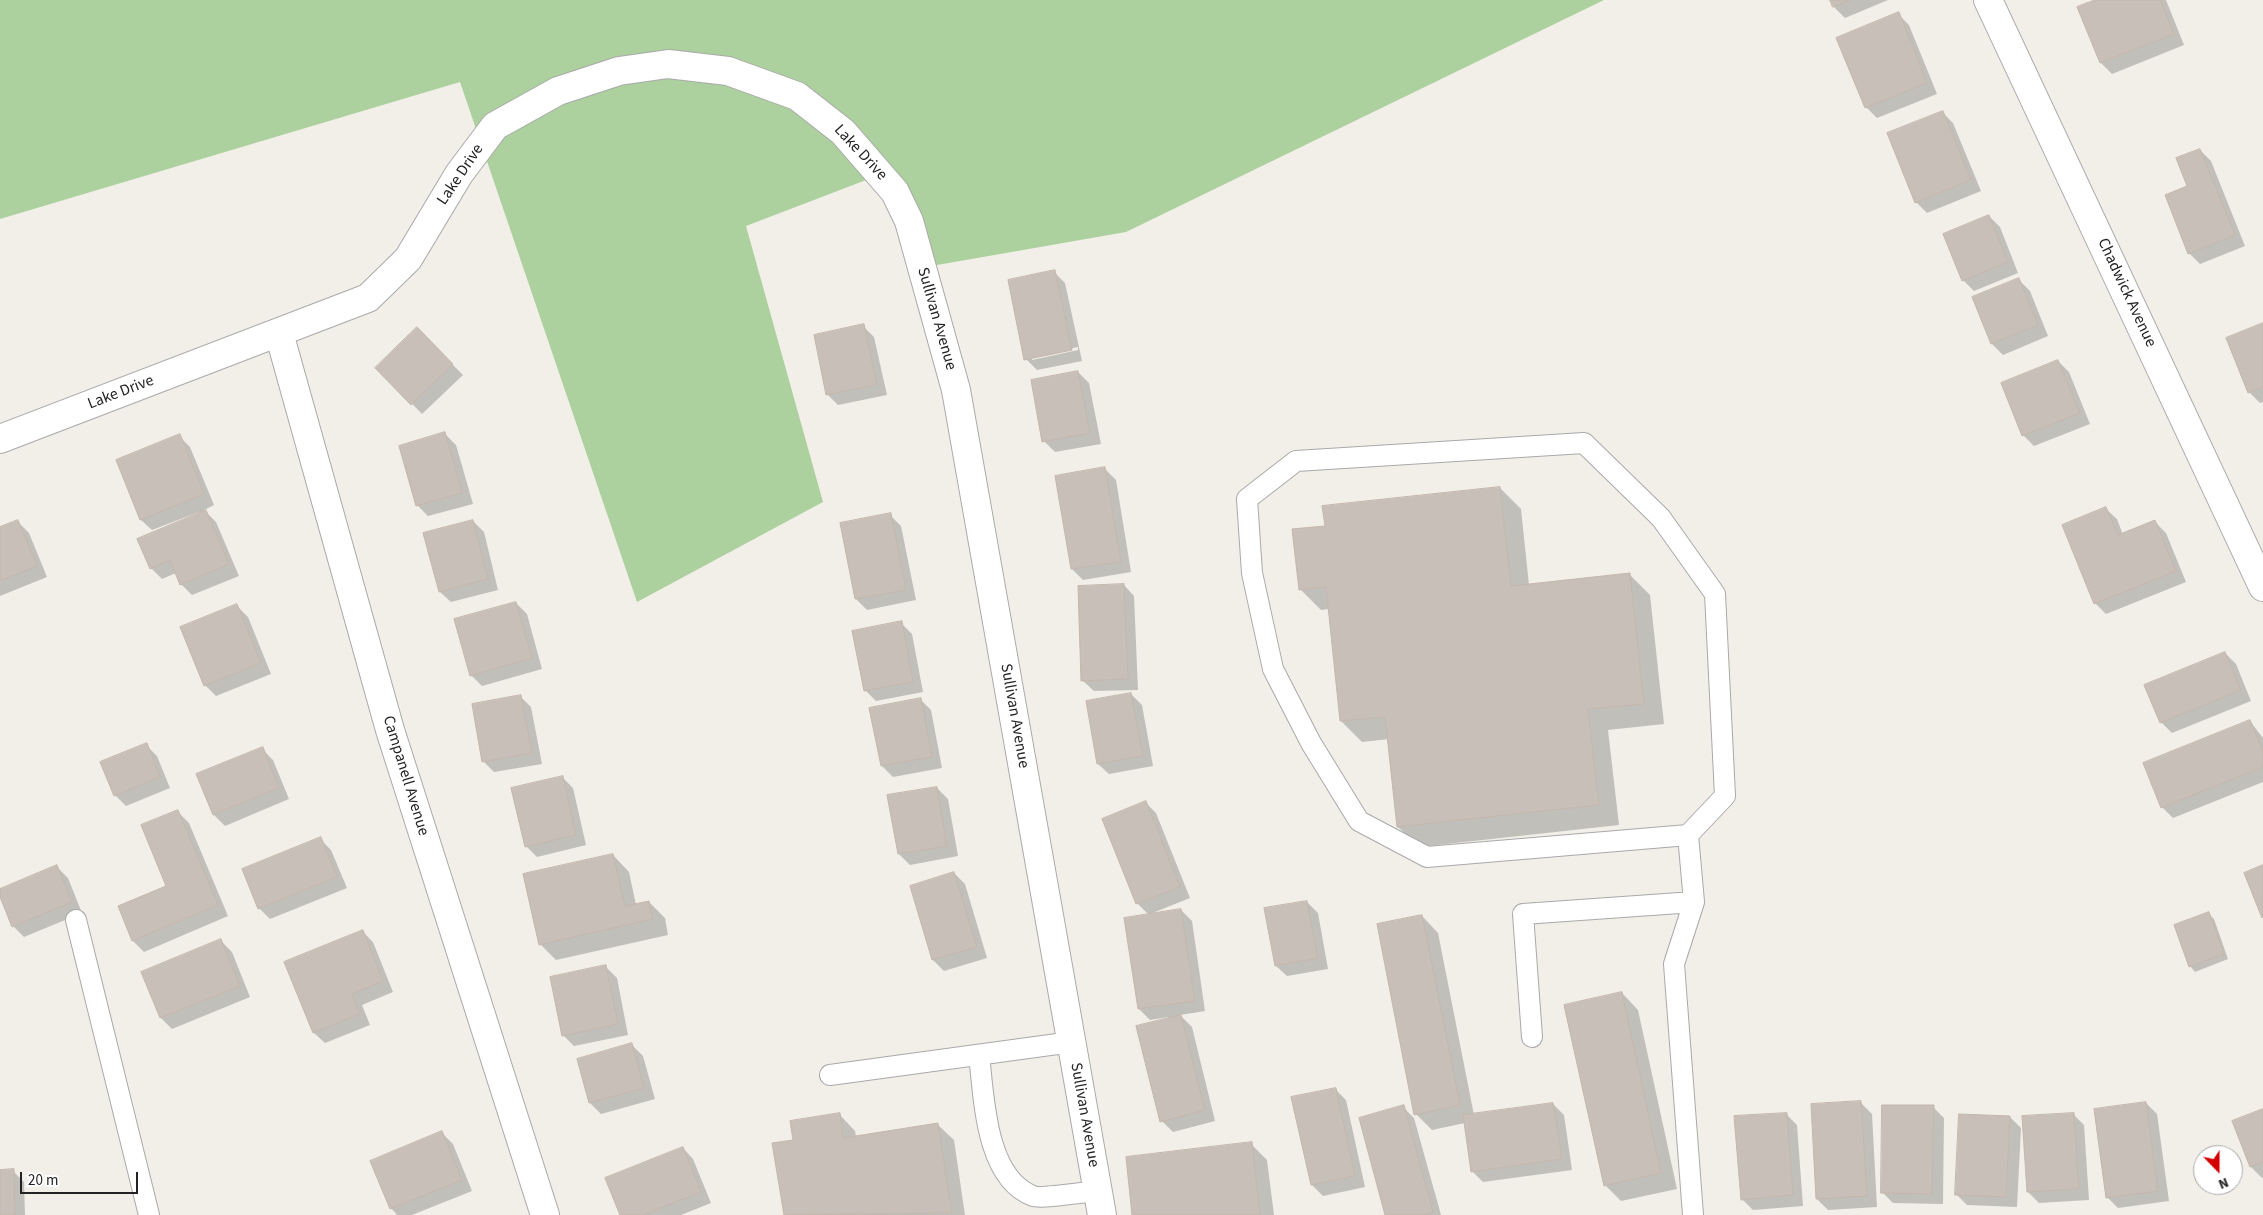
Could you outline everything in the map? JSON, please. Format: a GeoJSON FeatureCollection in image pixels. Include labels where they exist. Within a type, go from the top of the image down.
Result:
{"type":"FeatureCollection","features":[{"type":"Feature","properties":{"kind":"street","name":"Chadwick Avenue"},"geometry":{"type":"LineString","coordinates":[[1988,0],[2263,587]]}},
{"type":"Feature","properties":{"kind":"street","name":"Lake Drive"},"geometry":{"type":"LineString","coordinates":[[0,440],[368,298],[408,259],[459,174],[495,126],[558,91],[619,71],[668,64],[728,71],[798,96],[843,132],[896,192],[909,221]]}},
{"type":"Feature","properties":{"kind":"street","name":"Sullivan Avenue"},"geometry":{"type":"LineString","coordinates":[[909,221],[956,390],[1100,1203]]}},
{"type":"Feature","properties":{"kind":"street","name":"Campanell Avenue"},"geometry":{"type":"LineString","coordinates":[[279,333],[390,730],[545,1215]]}},
{"type":"Feature","properties":{"kind":"lane"},"geometry":{"type":"LineString","coordinates":[[1688,835],[1427,857],[1359,821],[1311,742],[1272,669],[1252,573],[1247,499],[1296,461],[1584,443],[1660,518],[1715,594],[1725,796],[1688,835],[1694,902],[1674,964],[1693,1215]]}},
{"type":"Feature","properties":{"kind":"lane"},"geometry":{"type":"LineString","coordinates":[[1532,1038],[1523,914],[1694,902]]}},
{"type":"Feature","properties":{"kind":"lane"},"geometry":{"type":"LineString","coordinates":[[76,920],[150,1215]]}},
{"type":"Feature","properties":{"kind":"lane"},"geometry":{"type":"LineString","coordinates":[[830,1075],[1072,1042]]}},
{"type":"Feature","properties":{"kind":"lane"},"geometry":{"type":"LineString","coordinates":[[979,1055],[989,1140],[1002,1166],[1017,1186],[1034,1196],[1100,1203]]}},
{"type":"Feature","properties":{"kind":"green space"},"geometry":{"type":"Polygon","coordinates":[[[0,0],[1604,0],[1126,232],[920,268],[887,172],[746,226],[823,502],[637,602],[460,82],[0,219],[0,0]]]}},
{"type":"Feature","properties":{"kind":"building"},"geometry":{"type":"Polygon","coordinates":[[[1830,0],[1851,0],[1833,7],[1830,0]]]}},
{"type":"Feature","properties":{"kind":"building"},"geometry":{"type":"Polygon","coordinates":[[[2095,0],[2160,0],[2174,34],[2100,63],[2077,7],[2095,0]]]}},
{"type":"Feature","properties":{"kind":"building"},"geometry":{"type":"Polygon","coordinates":[[[1899,12],[1927,83],[1865,108],[1836,38],[1899,12]]]}},
{"type":"Feature","properties":{"kind":"building"},"geometry":{"type":"Polygon","coordinates":[[[1943,111],[1971,180],[1915,203],[1887,133],[1943,111]]]}},
{"type":"Feature","properties":{"kind":"building"},"geometry":{"type":"Polygon","coordinates":[[[2200,149],[2235,235],[2188,254],[2165,195],[2187,186],[2176,158],[2200,149]]]}},
{"type":"Feature","properties":{"kind":"building"},"geometry":{"type":"Polygon","coordinates":[[[1989,215],[2008,262],[1962,281],[1943,234],[1989,215]]]}},
{"type":"Feature","properties":{"kind":"building"},"geometry":{"type":"Polygon","coordinates":[[[1055,270],[1072,350],[1024,360],[1008,280],[1055,270]]]}},
{"type":"Feature","properties":{"kind":"building"},"geometry":{"type":"Polygon","coordinates":[[[2019,278],[2038,325],[1991,344],[1972,297],[2019,278]]]}},
{"type":"Feature","properties":{"kind":"building"},"geometry":{"type":"Polygon","coordinates":[[[2263,323],[2263,387],[2248,393],[2226,338],[2263,323]]]}},
{"type":"Feature","properties":{"kind":"building"},"geometry":{"type":"Polygon","coordinates":[[[864,324],[877,385],[826,395],[814,335],[864,324]]]}},
{"type":"Feature","properties":{"kind":"building"},"geometry":{"type":"Polygon","coordinates":[[[417,327],[453,364],[411,405],[375,368],[417,327]]]}},
{"type":"Feature","properties":{"kind":"building"},"geometry":{"type":"Polygon","coordinates":[[[2058,360],[2080,413],[2022,436],[2001,383],[2058,360]]]}},
{"type":"Feature","properties":{"kind":"building"},"geometry":{"type":"Polygon","coordinates":[[[1078,371],[1090,433],[1042,442],[1031,380],[1078,371]]]}},
{"type":"Feature","properties":{"kind":"building"},"geometry":{"type":"Polygon","coordinates":[[[445,432],[462,493],[416,506],[399,446],[445,432]]]}},
{"type":"Feature","properties":{"kind":"building"},"geometry":{"type":"Polygon","coordinates":[[[180,434],[204,494],[140,520],[116,460],[180,434]]]}},
{"type":"Feature","properties":{"kind":"building"},"geometry":{"type":"Polygon","coordinates":[[[1105,467],[1121,562],[1071,569],[1055,476],[1105,467]]]}},
{"type":"Feature","properties":{"kind":"building"},"geometry":{"type":"Polygon","coordinates":[[[1500,487],[1511,586],[1630,573],[1644,704],[1588,709],[1599,805],[1397,827],[1385,717],[1340,721],[1326,587],[1299,590],[1292,529],[1325,526],[1322,506],[1500,487]]]}},
{"type":"Feature","properties":{"kind":"building"},"geometry":{"type":"Polygon","coordinates":[[[2106,507],[2118,535],[2155,520],[2176,571],[2094,604],[2062,525],[2106,507]]]}},
{"type":"Feature","properties":{"kind":"building"},"geometry":{"type":"Polygon","coordinates":[[[206,510],[229,564],[180,585],[170,560],[150,569],[137,539],[206,510]]]}},
{"type":"Feature","properties":{"kind":"building"},"geometry":{"type":"Polygon","coordinates":[[[891,513],[906,590],[855,599],[840,523],[891,513]]]}},
{"type":"Feature","properties":{"kind":"building"},"geometry":{"type":"Polygon","coordinates":[[[18,520],[37,566],[0,581],[0,527],[18,520]]]}},
{"type":"Feature","properties":{"kind":"building"},"geometry":{"type":"Polygon","coordinates":[[[473,520],[488,579],[439,592],[423,533],[473,520]]]}},
{"type":"Feature","properties":{"kind":"building"},"geometry":{"type":"Polygon","coordinates":[[[1124,584],[1128,679],[1081,681],[1078,586],[1124,584]]]}},
{"type":"Feature","properties":{"kind":"building"},"geometry":{"type":"Polygon","coordinates":[[[516,602],[532,658],[470,676],[454,619],[516,602]]]}},
{"type":"Feature","properties":{"kind":"building"},"geometry":{"type":"Polygon","coordinates":[[[237,604],[261,663],[204,686],[180,627],[237,604]]]}},
{"type":"Feature","properties":{"kind":"building"},"geometry":{"type":"Polygon","coordinates":[[[902,621],[913,682],[864,691],[852,631],[902,621]]]}},
{"type":"Feature","properties":{"kind":"building"},"geometry":{"type":"Polygon","coordinates":[[[2225,652],[2241,690],[2160,723],[2144,685],[2225,652]]]}},
{"type":"Feature","properties":{"kind":"building"},"geometry":{"type":"Polygon","coordinates":[[[1131,693],[1143,756],[1097,764],[1086,701],[1131,693]]]}},
{"type":"Feature","properties":{"kind":"building"},"geometry":{"type":"Polygon","coordinates":[[[521,695],[532,753],[482,762],[472,704],[521,695]]]}},
{"type":"Feature","properties":{"kind":"building"},"geometry":{"type":"Polygon","coordinates":[[[921,698],[932,757],[881,766],[869,708],[921,698]]]}},
{"type":"Feature","properties":{"kind":"building"},"geometry":{"type":"Polygon","coordinates":[[[2250,720],[2263,751],[2263,767],[2161,808],[2143,763],[2250,720]]]}},
{"type":"Feature","properties":{"kind":"building"},"geometry":{"type":"Polygon","coordinates":[[[147,743],[160,777],[114,796],[100,762],[147,743]]]}},
{"type":"Feature","properties":{"kind":"building"},"geometry":{"type":"Polygon","coordinates":[[[263,747],[279,788],[213,815],[196,774],[263,747]]]}},
{"type":"Feature","properties":{"kind":"building"},"geometry":{"type":"Polygon","coordinates":[[[563,776],[576,835],[525,847],[511,788],[563,776]]]}},
{"type":"Feature","properties":{"kind":"building"},"geometry":{"type":"Polygon","coordinates":[[[937,787],[947,846],[898,854],[887,795],[937,787]]]}},
{"type":"Feature","properties":{"kind":"building"},"geometry":{"type":"Polygon","coordinates":[[[1146,801],[1180,887],[1136,904],[1102,819],[1146,801]]]}},
{"type":"Feature","properties":{"kind":"building"},"geometry":{"type":"Polygon","coordinates":[[[178,810],[218,905],[132,941],[118,906],[166,886],[141,825],[178,810]]]}},
{"type":"Feature","properties":{"kind":"building"},"geometry":{"type":"Polygon","coordinates":[[[321,837],[337,877],[258,909],[242,869],[321,837]]]}},
{"type":"Feature","properties":{"kind":"building"},"geometry":{"type":"Polygon","coordinates":[[[613,854],[625,906],[649,901],[653,919],[539,945],[523,874],[613,854]]]}},
{"type":"Feature","properties":{"kind":"building"},"geometry":{"type":"Polygon","coordinates":[[[57,865],[72,902],[12,927],[0,897],[0,889],[57,865]]]}},
{"type":"Feature","properties":{"kind":"building"},"geometry":{"type":"Polygon","coordinates":[[[2263,865],[2263,917],[2262,918],[2244,873],[2263,865]]]}},
{"type":"Feature","properties":{"kind":"building"},"geometry":{"type":"Polygon","coordinates":[[[954,872],[977,947],[932,960],[910,886],[954,872]]]}},
{"type":"Feature","properties":{"kind":"building"},"geometry":{"type":"Polygon","coordinates":[[[1307,901],[1318,958],[1275,966],[1264,908],[1307,901]]]}},
{"type":"Feature","properties":{"kind":"building"},"geometry":{"type":"Polygon","coordinates":[[[1181,909],[1195,1001],[1138,1009],[1124,918],[1181,909]]]}},
{"type":"Feature","properties":{"kind":"building"},"geometry":{"type":"Polygon","coordinates":[[[2209,912],[2224,954],[2189,967],[2174,925],[2209,912]]]}},
{"type":"Feature","properties":{"kind":"building"},"geometry":{"type":"Polygon","coordinates":[[[1422,915],[1460,1105],[1414,1115],[1377,924],[1422,915]]]}},
{"type":"Feature","properties":{"kind":"building"},"geometry":{"type":"Polygon","coordinates":[[[363,930],[383,981],[352,994],[360,1014],[313,1033],[284,962],[363,930]]]}},
{"type":"Feature","properties":{"kind":"building"},"geometry":{"type":"Polygon","coordinates":[[[221,939],[240,986],[160,1018],[141,972],[221,939]]]}},
{"type":"Feature","properties":{"kind":"building"},"geometry":{"type":"Polygon","coordinates":[[[606,965],[618,1024],[562,1036],[550,977],[606,965]]]}},
{"type":"Feature","properties":{"kind":"building"},"geometry":{"type":"Polygon","coordinates":[[[1622,992],[1661,1173],[1604,1186],[1564,1005],[1622,992]]]}},
{"type":"Feature","properties":{"kind":"building"},"geometry":{"type":"Polygon","coordinates":[[[1181,1015],[1205,1110],[1160,1122],[1136,1026],[1181,1015]]]}},
{"type":"Feature","properties":{"kind":"building"},"geometry":{"type":"Polygon","coordinates":[[[632,1043],[644,1088],[589,1103],[577,1059],[632,1043]]]}},
{"type":"Feature","properties":{"kind":"building"},"geometry":{"type":"Polygon","coordinates":[[[1336,1088],[1355,1176],[1311,1185],[1291,1097],[1336,1088]]]}},
{"type":"Feature","properties":{"kind":"building"},"geometry":{"type":"Polygon","coordinates":[[[1861,1101],[1867,1196],[1816,1199],[1811,1104],[1861,1101]]]}},
{"type":"Feature","properties":{"kind":"building"},"geometry":{"type":"Polygon","coordinates":[[[2146,1102],[2158,1191],[2106,1198],[2094,1109],[2146,1102]]]}},
{"type":"Feature","properties":{"kind":"building"},"geometry":{"type":"Polygon","coordinates":[[[1553,1103],[1562,1159],[1471,1172],[1463,1115],[1553,1103]]]}},
{"type":"Feature","properties":{"kind":"building"},"geometry":{"type":"Polygon","coordinates":[[[1404,1105],[1433,1212],[1424,1215],[1385,1215],[1359,1118],[1404,1105]]]}},
{"type":"Feature","properties":{"kind":"building"},"geometry":{"type":"Polygon","coordinates":[[[1882,1105],[1934,1105],[1932,1194],[1881,1193],[1882,1105]]]}},
{"type":"Feature","properties":{"kind":"building"},"geometry":{"type":"Polygon","coordinates":[[[2263,1109],[2263,1162],[2250,1167],[2232,1121],[2263,1109]]]}},
{"type":"Feature","properties":{"kind":"building"},"geometry":{"type":"Polygon","coordinates":[[[840,1113],[843,1138],[938,1123],[952,1213],[784,1215],[772,1143],[793,1140],[790,1121],[840,1113]]]}},
{"type":"Feature","properties":{"kind":"building"},"geometry":{"type":"Polygon","coordinates":[[[1787,1113],[1793,1195],[1741,1200],[1734,1116],[1787,1113]]]}},
{"type":"Feature","properties":{"kind":"building"},"geometry":{"type":"Polygon","coordinates":[[[2074,1113],[2079,1189],[2027,1192],[2022,1116],[2074,1113]]]}},
{"type":"Feature","properties":{"kind":"building"},"geometry":{"type":"Polygon","coordinates":[[[1959,1114],[2010,1116],[2006,1197],[1955,1195],[1959,1114]]]}},
{"type":"Feature","properties":{"kind":"building"},"geometry":{"type":"Polygon","coordinates":[[[442,1131],[462,1180],[390,1209],[370,1161],[442,1131]]]}},
{"type":"Feature","properties":{"kind":"building"},"geometry":{"type":"Polygon","coordinates":[[[1252,1142],[1260,1215],[1132,1215],[1126,1157],[1252,1142]]]}},
{"type":"Feature","properties":{"kind":"building"},"geometry":{"type":"Polygon","coordinates":[[[683,1147],[701,1192],[643,1215],[620,1215],[605,1178],[683,1147]]]}},
{"type":"Feature","properties":{"kind":"building"},"geometry":{"type":"Polygon","coordinates":[[[14,1169],[15,1215],[0,1215],[0,1170],[14,1169]]]}}]}
